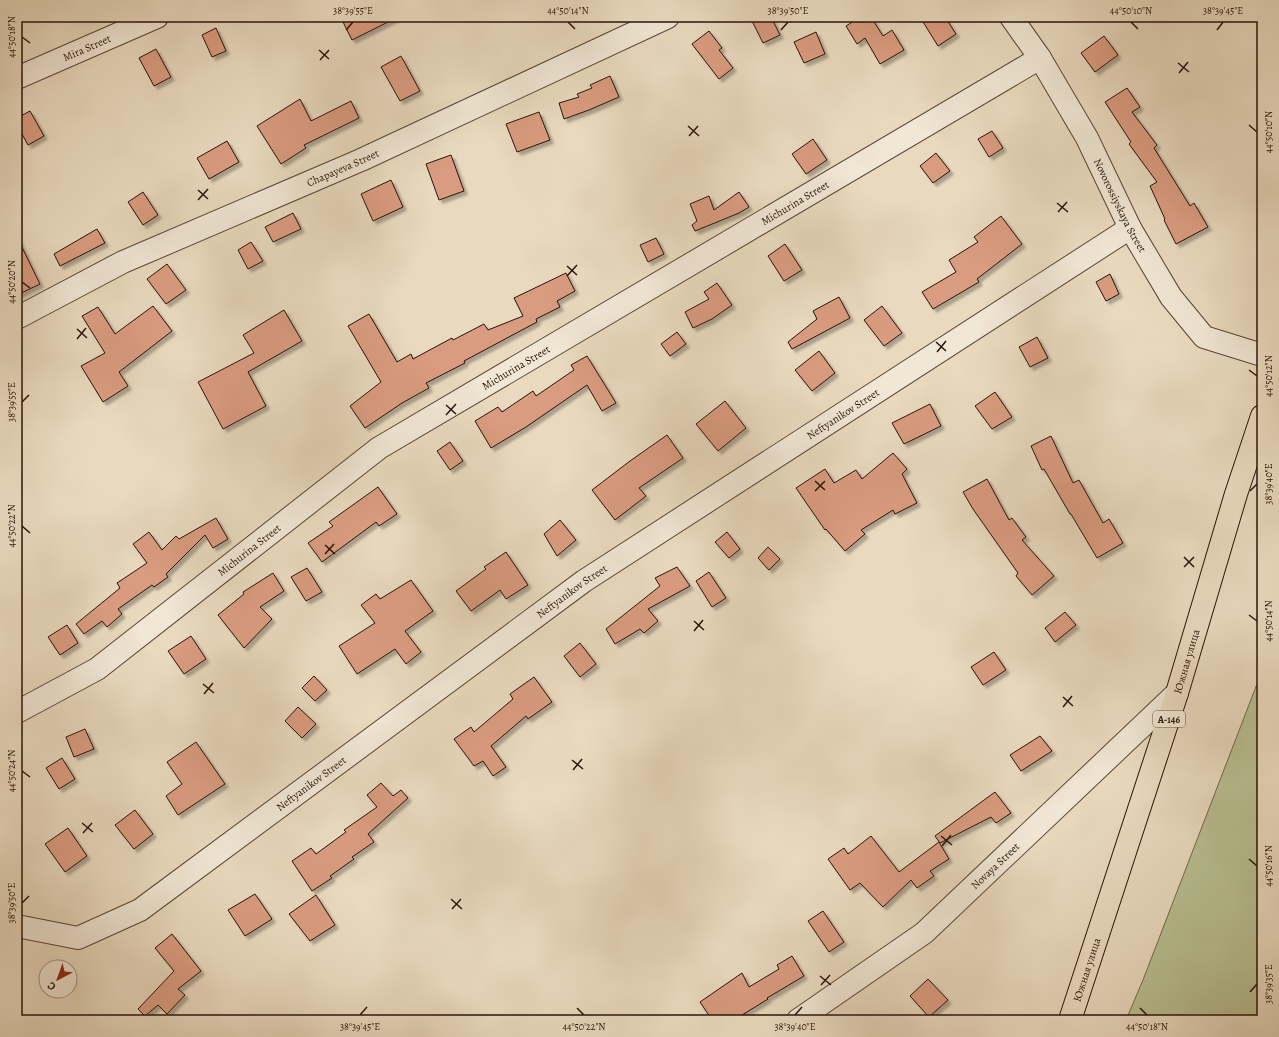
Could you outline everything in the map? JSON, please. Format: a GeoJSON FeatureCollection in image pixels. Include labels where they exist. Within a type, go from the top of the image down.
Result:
{"type":"FeatureCollection","features":[{"type":"Feature","properties":{"kind":"highway","name":"Южная улица"},"geometry":{"type":"LineString","coordinates":[[1070,1020],[1177,693],[1236,494],[1262,416]]}},
{"type":"Feature","properties":{"kind":"street","name":"Mira Street"},"geometry":{"type":"LineString","coordinates":[[17,78],[157,17]]}},
{"type":"Feature","properties":{"kind":"street","name":"Chapayeva Street"},"geometry":{"type":"LineString","coordinates":[[17,318],[123,262],[360,160],[668,17]]}},
{"type":"Feature","properties":{"kind":"street","name":"Novorossiyskaya Street"},"geometry":{"type":"LineString","coordinates":[[1011,17],[1040,58],[1087,138],[1130,228],[1171,297],[1204,337],[1262,355]]}},
{"type":"Feature","properties":{"kind":"street","name":"Michurina Street"},"geometry":{"type":"LineString","coordinates":[[17,712],[97,669],[379,448],[1040,58]]}},
{"type":"Feature","properties":{"kind":"street","name":"Neftyanikov Street"},"geometry":{"type":"LineString","coordinates":[[17,926],[78,938],[140,910],[584,581],[1130,228]]}},
{"type":"Feature","properties":{"kind":"street","name":"Novaya Street"},"geometry":{"type":"LineString","coordinates":[[798,1020],[924,933],[1177,693]]}},
{"type":"Feature","properties":{"kind":"green space"},"geometry":{"type":"Polygon","coordinates":[[[1262,671],[1262,1020],[1126,1020],[1143,980],[1262,671]]]}},
{"type":"Feature","properties":{"kind":"building"},"geometry":{"type":"Polygon","coordinates":[[[353,17],[398,17],[352,40],[343,22],[353,17]]]}},
{"type":"Feature","properties":{"kind":"building"},"geometry":{"type":"Polygon","coordinates":[[[750,17],[771,17],[780,35],[763,43],[750,17]]]}},
{"type":"Feature","properties":{"kind":"building"},"geometry":{"type":"Polygon","coordinates":[[[860,17],[871,17],[883,36],[892,30],[904,50],[880,64],[865,38],[857,44],[846,26],[860,17]]]}},
{"type":"Feature","properties":{"kind":"building"},"geometry":{"type":"Polygon","coordinates":[[[920,17],[945,17],[956,34],[938,46],[920,17]]]}},
{"type":"Feature","properties":{"kind":"building"},"geometry":{"type":"Polygon","coordinates":[[[216,28],[226,51],[212,57],[202,35],[216,28]]]}},
{"type":"Feature","properties":{"kind":"building"},"geometry":{"type":"Polygon","coordinates":[[[709,31],[722,48],[719,50],[733,68],[719,79],[692,44],[709,31]]]}},
{"type":"Feature","properties":{"kind":"building"},"geometry":{"type":"Polygon","coordinates":[[[816,32],[825,54],[804,63],[794,42],[816,32]]]}},
{"type":"Feature","properties":{"kind":"building"},"geometry":{"type":"Polygon","coordinates":[[[1104,36],[1118,55],[1095,72],[1081,53],[1104,36]]]}},
{"type":"Feature","properties":{"kind":"building"},"geometry":{"type":"Polygon","coordinates":[[[156,49],[171,77],[154,86],[139,58],[156,49]]]}},
{"type":"Feature","properties":{"kind":"building"},"geometry":{"type":"Polygon","coordinates":[[[401,56],[420,91],[400,101],[381,67],[401,56]]]}},
{"type":"Feature","properties":{"kind":"building"},"geometry":{"type":"Polygon","coordinates":[[[610,76],[619,97],[564,119],[559,103],[579,97],[577,94],[592,88],[590,85],[610,76]]]}},
{"type":"Feature","properties":{"kind":"building"},"geometry":{"type":"Polygon","coordinates":[[[1127,88],[1140,107],[1132,112],[1157,145],[1154,148],[1190,206],[1194,203],[1208,227],[1176,244],[1150,186],[1157,182],[1129,144],[1131,142],[1105,102],[1127,88]]]}},
{"type":"Feature","properties":{"kind":"building"},"geometry":{"type":"Polygon","coordinates":[[[300,99],[311,121],[351,101],[359,118],[304,145],[306,148],[281,164],[257,126],[300,99]]]}},
{"type":"Feature","properties":{"kind":"building"},"geometry":{"type":"Polygon","coordinates":[[[30,111],[44,136],[28,145],[17,125],[17,118],[30,111]]]}},
{"type":"Feature","properties":{"kind":"building"},"geometry":{"type":"Polygon","coordinates":[[[539,112],[550,140],[517,152],[506,124],[539,112]]]}},
{"type":"Feature","properties":{"kind":"building"},"geometry":{"type":"Polygon","coordinates":[[[992,131],[1003,148],[989,157],[978,139],[992,131]]]}},
{"type":"Feature","properties":{"kind":"building"},"geometry":{"type":"Polygon","coordinates":[[[813,139],[827,160],[806,174],[792,154],[813,139]]]}},
{"type":"Feature","properties":{"kind":"building"},"geometry":{"type":"Polygon","coordinates":[[[227,141],[239,162],[209,179],[197,158],[227,141]]]}},
{"type":"Feature","properties":{"kind":"building"},"geometry":{"type":"Polygon","coordinates":[[[936,153],[950,171],[933,183],[920,166],[936,153]]]}},
{"type":"Feature","properties":{"kind":"building"},"geometry":{"type":"Polygon","coordinates":[[[451,155],[464,191],[439,200],[426,164],[451,155]]]}},
{"type":"Feature","properties":{"kind":"building"},"geometry":{"type":"Polygon","coordinates":[[[391,180],[403,207],[373,221],[361,194],[391,180]]]}},
{"type":"Feature","properties":{"kind":"building"},"geometry":{"type":"Polygon","coordinates":[[[143,192],[158,215],[143,225],[128,202],[143,192]]]}},
{"type":"Feature","properties":{"kind":"building"},"geometry":{"type":"Polygon","coordinates":[[[739,192],[749,207],[739,213],[695,231],[692,225],[697,221],[690,204],[709,196],[714,210],[739,192]]]}},
{"type":"Feature","properties":{"kind":"building"},"geometry":{"type":"Polygon","coordinates":[[[293,213],[301,229],[273,242],[265,227],[293,213]]]}},
{"type":"Feature","properties":{"kind":"building"},"geometry":{"type":"Polygon","coordinates":[[[1001,216],[1022,244],[977,279],[979,282],[933,309],[922,292],[956,272],[949,260],[978,242],[974,237],[1001,216]]]}},
{"type":"Feature","properties":{"kind":"building"},"geometry":{"type":"Polygon","coordinates":[[[97,229],[105,243],[60,266],[54,254],[97,229]]]}},
{"type":"Feature","properties":{"kind":"building"},"geometry":{"type":"Polygon","coordinates":[[[17,237],[40,284],[17,295],[17,237]]]}},
{"type":"Feature","properties":{"kind":"building"},"geometry":{"type":"Polygon","coordinates":[[[656,238],[664,254],[648,262],[640,245],[656,238]]]}},
{"type":"Feature","properties":{"kind":"building"},"geometry":{"type":"Polygon","coordinates":[[[251,242],[263,261],[248,269],[238,250],[251,242]]]}},
{"type":"Feature","properties":{"kind":"building"},"geometry":{"type":"Polygon","coordinates":[[[785,244],[802,270],[784,281],[768,256],[785,244]]]}},
{"type":"Feature","properties":{"kind":"building"},"geometry":{"type":"Polygon","coordinates":[[[167,264],[186,290],[166,304],[147,279],[167,264]]]}},
{"type":"Feature","properties":{"kind":"building"},"geometry":{"type":"Polygon","coordinates":[[[566,273],[575,291],[557,301],[560,307],[536,319],[537,322],[464,361],[465,363],[426,383],[429,388],[402,403],[365,428],[350,406],[381,382],[348,326],[369,314],[397,362],[411,354],[413,359],[452,338],[453,340],[484,324],[488,330],[523,316],[514,298],[566,273]]]}},
{"type":"Feature","properties":{"kind":"building"},"geometry":{"type":"Polygon","coordinates":[[[1110,274],[1119,294],[1106,301],[1096,282],[1110,274]]]}},
{"type":"Feature","properties":{"kind":"building"},"geometry":{"type":"Polygon","coordinates":[[[717,283],[732,305],[712,319],[693,328],[685,312],[709,299],[704,292],[717,283]]]}},
{"type":"Feature","properties":{"kind":"building"},"geometry":{"type":"Polygon","coordinates":[[[839,297],[850,318],[792,349],[788,342],[817,319],[813,311],[839,297]]]}},
{"type":"Feature","properties":{"kind":"building"},"geometry":{"type":"Polygon","coordinates":[[[153,306],[172,331],[119,372],[128,386],[103,402],[81,366],[105,353],[82,316],[98,307],[115,334],[153,306]]]}},
{"type":"Feature","properties":{"kind":"building"},"geometry":{"type":"Polygon","coordinates":[[[882,306],[902,333],[884,346],[864,320],[882,306]]]}},
{"type":"Feature","properties":{"kind":"building"},"geometry":{"type":"Polygon","coordinates":[[[284,310],[302,341],[248,372],[266,406],[223,429],[198,382],[254,353],[243,335],[284,310]]]}},
{"type":"Feature","properties":{"kind":"building"},"geometry":{"type":"Polygon","coordinates":[[[677,332],[686,344],[670,356],[661,344],[677,332]]]}},
{"type":"Feature","properties":{"kind":"building"},"geometry":{"type":"Polygon","coordinates":[[[1037,337],[1048,358],[1030,367],[1019,347],[1037,337]]]}},
{"type":"Feature","properties":{"kind":"building"},"geometry":{"type":"Polygon","coordinates":[[[819,351],[835,373],[812,391],[795,370],[819,351]]]}},
{"type":"Feature","properties":{"kind":"building"},"geometry":{"type":"Polygon","coordinates":[[[587,356],[616,403],[602,411],[587,385],[526,427],[491,448],[475,421],[498,407],[502,412],[533,391],[536,396],[574,370],[571,365],[587,356]]]}},
{"type":"Feature","properties":{"kind":"building"},"geometry":{"type":"Polygon","coordinates":[[[995,392],[1012,417],[992,429],[975,406],[995,392]]]}},
{"type":"Feature","properties":{"kind":"building"},"geometry":{"type":"Polygon","coordinates":[[[725,401],[746,428],[718,451],[696,424],[725,401]]]}},
{"type":"Feature","properties":{"kind":"building"},"geometry":{"type":"Polygon","coordinates":[[[930,404],[941,426],[904,444],[892,423],[930,404]]]}},
{"type":"Feature","properties":{"kind":"building"},"geometry":{"type":"Polygon","coordinates":[[[667,435],[683,458],[639,488],[646,496],[615,520],[592,490],[667,435]]]}},
{"type":"Feature","properties":{"kind":"building"},"geometry":{"type":"Polygon","coordinates":[[[1051,436],[1073,483],[1079,480],[1103,523],[1109,519],[1123,543],[1097,558],[1044,469],[1042,470],[1031,446],[1051,436]]]}},
{"type":"Feature","properties":{"kind":"building"},"geometry":{"type":"Polygon","coordinates":[[[450,442],[463,461],[450,470],[437,451],[450,442]]]}},
{"type":"Feature","properties":{"kind":"building"},"geometry":{"type":"Polygon","coordinates":[[[893,453],[907,469],[902,474],[917,503],[895,514],[893,510],[861,530],[865,534],[845,551],[826,529],[825,530],[796,488],[825,469],[834,483],[856,470],[862,479],[893,453]]]}},
{"type":"Feature","properties":{"kind":"building"},"geometry":{"type":"Polygon","coordinates":[[[987,479],[1009,520],[1012,518],[1026,537],[1022,540],[1054,576],[1032,595],[1016,576],[1018,573],[973,509],[963,492],[987,479]]]}},
{"type":"Feature","properties":{"kind":"building"},"geometry":{"type":"Polygon","coordinates":[[[378,487],[397,514],[379,526],[376,522],[322,562],[308,543],[333,526],[329,522],[378,487]]]}},
{"type":"Feature","properties":{"kind":"building"},"geometry":{"type":"Polygon","coordinates":[[[216,518],[228,539],[213,548],[205,535],[166,574],[168,577],[154,587],[152,585],[118,609],[122,614],[107,627],[102,621],[84,634],[76,624],[120,588],[117,583],[147,563],[133,544],[149,532],[162,550],[176,536],[179,539],[216,518]]]}},
{"type":"Feature","properties":{"kind":"building"},"geometry":{"type":"Polygon","coordinates":[[[560,520],[576,540],[557,556],[544,534],[560,520]]]}},
{"type":"Feature","properties":{"kind":"building"},"geometry":{"type":"Polygon","coordinates":[[[727,532],[740,549],[729,558],[715,542],[727,532]]]}},
{"type":"Feature","properties":{"kind":"building"},"geometry":{"type":"Polygon","coordinates":[[[768,547],[780,559],[769,570],[758,558],[768,547]]]}},
{"type":"Feature","properties":{"kind":"building"},"geometry":{"type":"Polygon","coordinates":[[[506,552],[528,585],[506,599],[500,590],[471,611],[456,591],[486,569],[484,567],[506,552]]]}},
{"type":"Feature","properties":{"kind":"building"},"geometry":{"type":"Polygon","coordinates":[[[677,567],[690,586],[648,609],[658,621],[644,633],[640,629],[615,644],[606,629],[660,586],[655,578],[677,567]]]}},
{"type":"Feature","properties":{"kind":"building"},"geometry":{"type":"Polygon","coordinates":[[[307,568],[322,592],[306,601],[291,577],[307,568]]]}},
{"type":"Feature","properties":{"kind":"building"},"geometry":{"type":"Polygon","coordinates":[[[709,572],[726,598],[712,607],[696,581],[709,572]]]}},
{"type":"Feature","properties":{"kind":"building"},"geometry":{"type":"Polygon","coordinates":[[[273,573],[284,591],[260,607],[272,619],[244,648],[218,615],[244,594],[243,592],[273,573]]]}},
{"type":"Feature","properties":{"kind":"building"},"geometry":{"type":"Polygon","coordinates":[[[411,580],[433,611],[405,631],[421,652],[406,664],[395,649],[357,674],[339,646],[375,623],[361,605],[376,594],[380,599],[411,580]]]}},
{"type":"Feature","properties":{"kind":"building"},"geometry":{"type":"Polygon","coordinates":[[[1065,612],[1076,625],[1055,642],[1045,628],[1065,612]]]}},
{"type":"Feature","properties":{"kind":"building"},"geometry":{"type":"Polygon","coordinates":[[[67,625],[78,643],[60,655],[48,637],[67,625]]]}},
{"type":"Feature","properties":{"kind":"building"},"geometry":{"type":"Polygon","coordinates":[[[191,636],[206,659],[184,674],[168,651],[191,636]]]}},
{"type":"Feature","properties":{"kind":"building"},"geometry":{"type":"Polygon","coordinates":[[[580,643],[596,664],[580,677],[564,656],[580,643]]]}},
{"type":"Feature","properties":{"kind":"building"},"geometry":{"type":"Polygon","coordinates":[[[994,652],[1006,670],[983,685],[971,667],[994,652]]]}},
{"type":"Feature","properties":{"kind":"building"},"geometry":{"type":"Polygon","coordinates":[[[314,676],[327,690],[315,701],[302,688],[314,676]]]}},
{"type":"Feature","properties":{"kind":"building"},"geometry":{"type":"Polygon","coordinates":[[[534,677],[552,702],[528,719],[526,716],[491,746],[506,767],[493,776],[483,761],[474,766],[454,739],[471,727],[474,732],[513,699],[510,694],[534,677]]]}},
{"type":"Feature","properties":{"kind":"building"},"geometry":{"type":"Polygon","coordinates":[[[298,707],[316,724],[302,738],[285,721],[298,707]]]}},
{"type":"Feature","properties":{"kind":"building"},"geometry":{"type":"Polygon","coordinates":[[[85,729],[94,749],[74,757],[66,737],[85,729]]]}},
{"type":"Feature","properties":{"kind":"building"},"geometry":{"type":"Polygon","coordinates":[[[1040,736],[1052,751],[1021,771],[1010,755],[1040,736]]]}},
{"type":"Feature","properties":{"kind":"building"},"geometry":{"type":"Polygon","coordinates":[[[196,742],[225,784],[178,815],[166,796],[182,784],[167,762],[196,742]]]}},
{"type":"Feature","properties":{"kind":"building"},"geometry":{"type":"Polygon","coordinates":[[[62,758],[75,779],[59,789],[46,768],[62,758]]]}},
{"type":"Feature","properties":{"kind":"building"},"geometry":{"type":"Polygon","coordinates":[[[381,783],[393,796],[401,790],[408,798],[368,834],[374,842],[352,857],[354,859],[330,876],[332,878],[312,891],[292,861],[311,848],[316,854],[346,832],[344,830],[377,807],[367,795],[381,783]]]}},
{"type":"Feature","properties":{"kind":"building"},"geometry":{"type":"Polygon","coordinates":[[[995,792],[1011,813],[996,823],[991,817],[940,843],[935,836],[995,792]]]}},
{"type":"Feature","properties":{"kind":"building"},"geometry":{"type":"Polygon","coordinates":[[[135,810],[153,834],[134,849],[115,825],[135,810]]]}},
{"type":"Feature","properties":{"kind":"building"},"geometry":{"type":"Polygon","coordinates":[[[68,828],[87,856],[65,872],[45,844],[68,828]]]}},
{"type":"Feature","properties":{"kind":"building"},"geometry":{"type":"Polygon","coordinates":[[[871,836],[899,872],[939,842],[949,859],[930,871],[934,876],[917,888],[911,880],[883,907],[860,883],[850,890],[828,859],[844,848],[848,854],[871,836]]]}},
{"type":"Feature","properties":{"kind":"building"},"geometry":{"type":"Polygon","coordinates":[[[255,894],[272,919],[245,936],[228,910],[255,894]]]}},
{"type":"Feature","properties":{"kind":"building"},"geometry":{"type":"Polygon","coordinates":[[[316,895],[335,925],[310,941],[289,914],[316,895]]]}},
{"type":"Feature","properties":{"kind":"building"},"geometry":{"type":"Polygon","coordinates":[[[823,911],[844,942],[829,952],[808,921],[823,911]]]}},
{"type":"Feature","properties":{"kind":"building"},"geometry":{"type":"Polygon","coordinates":[[[172,934],[201,971],[178,989],[185,995],[167,1014],[158,1005],[145,1016],[138,1009],[174,971],[155,948],[172,934]]]}},
{"type":"Feature","properties":{"kind":"building"},"geometry":{"type":"Polygon","coordinates":[[[792,956],[804,976],[734,1020],[712,1020],[700,1002],[742,973],[749,987],[779,969],[777,965],[792,956]]]}},
{"type":"Feature","properties":{"kind":"building"},"geometry":{"type":"Polygon","coordinates":[[[928,979],[948,1000],[929,1017],[910,996],[928,979]]]}}]}
